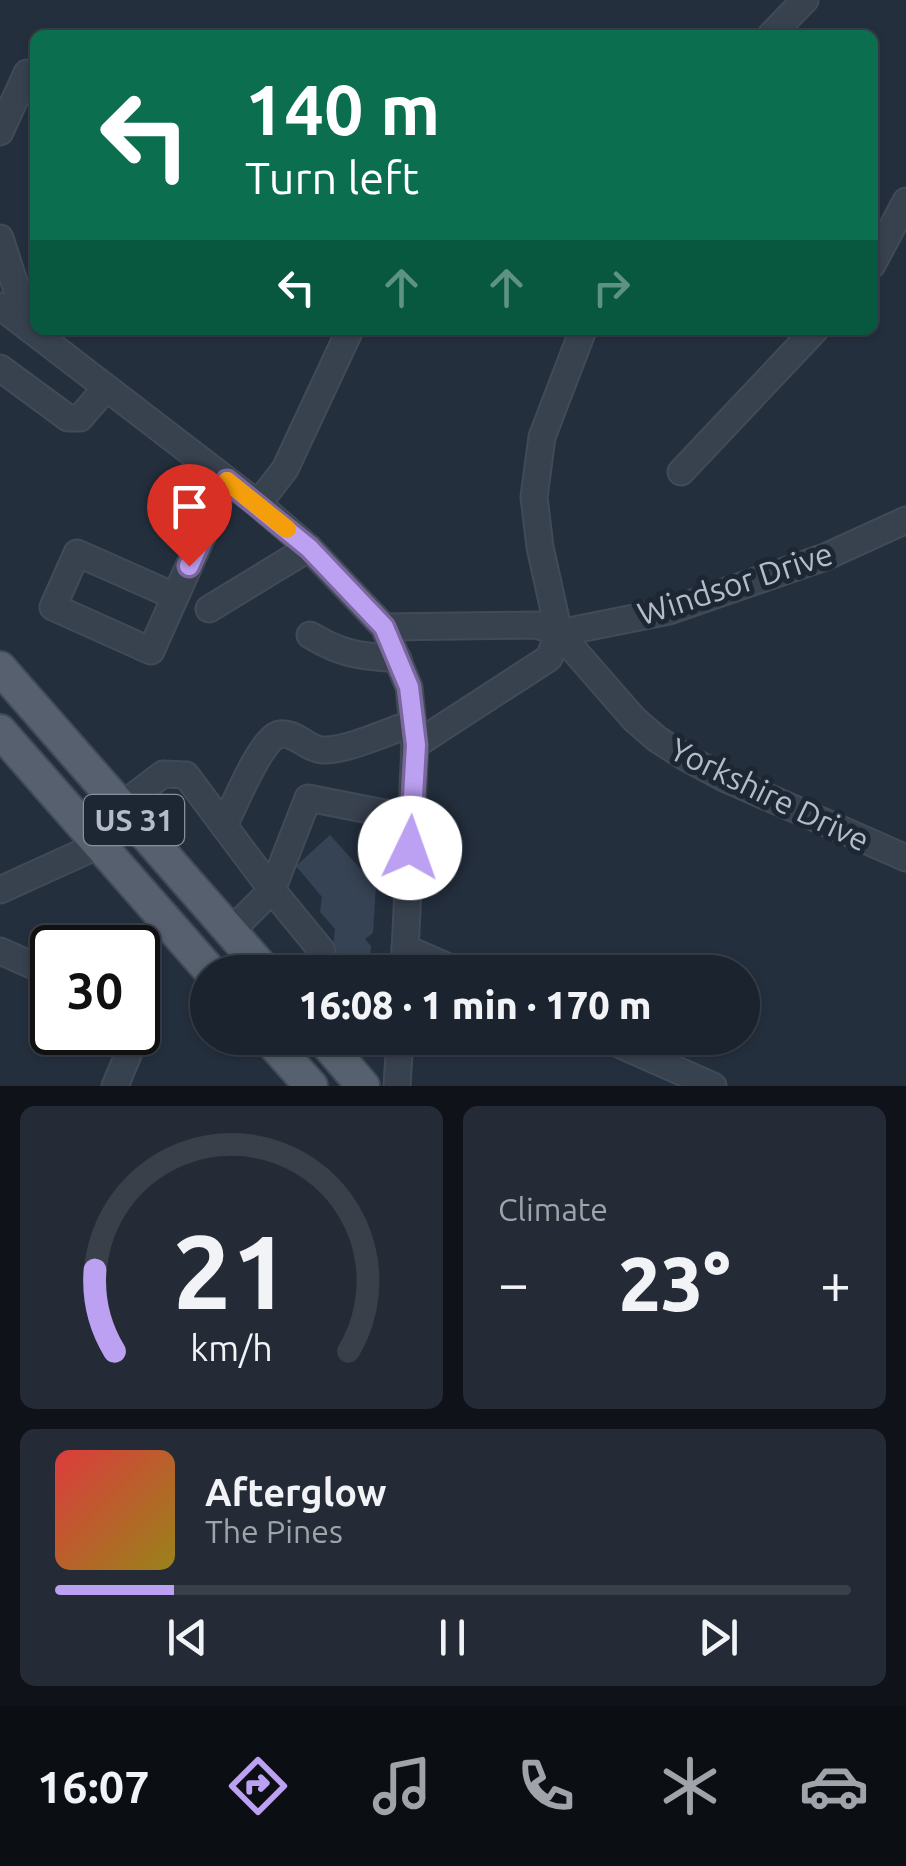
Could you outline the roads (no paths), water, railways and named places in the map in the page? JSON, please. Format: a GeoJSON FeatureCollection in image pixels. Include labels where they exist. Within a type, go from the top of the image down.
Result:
{"type":"FeatureCollection","features":[{"type":"Feature","properties":{"kind":"main road","name":"US 31"},"geometry":{"type":"LineString","coordinates":[[0,668],[251,955]]}},
{"type":"Feature","properties":{"kind":"main road","name":"US 31"},"geometry":{"type":"LineString","coordinates":[[0,731],[196,955]]}},
{"type":"Feature","properties":{"kind":"main road"},"geometry":{"type":"LineString","coordinates":[[283,1055],[311,1086]]}},
{"type":"Feature","properties":{"kind":"main road"},"geometry":{"type":"LineString","coordinates":[[337,1055],[363,1086]]}},
{"type":"Feature","properties":{"kind":"street"},"geometry":{"type":"LineString","coordinates":[[776,30],[805,0]]}},
{"type":"Feature","properties":{"kind":"street"},"geometry":{"type":"LineString","coordinates":[[0,132],[27,73],[30,74]]}},
{"type":"Feature","properties":{"kind":"street"},"geometry":{"type":"LineString","coordinates":[[878,259],[898,237],[906,201]]}},
{"type":"Feature","properties":{"kind":"street"},"geometry":{"type":"LineString","coordinates":[[0,238],[30,322]]}},
{"type":"Feature","properties":{"kind":"street"},"geometry":{"type":"LineString","coordinates":[[0,306],[30,327]]}},
{"type":"Feature","properties":{"kind":"street"},"geometry":{"type":"LineString","coordinates":[[41,335],[258,504],[309,548],[384,627],[409,687],[414,734],[404,955]]}},
{"type":"Feature","properties":{"kind":"street"},"geometry":{"type":"LineString","coordinates":[[258,504],[285,469],[348,335]]}},
{"type":"Feature","properties":{"kind":"street"},"geometry":{"type":"LineString","coordinates":[[224,826],[270,738],[278,734],[292,736],[323,750],[414,734],[549,658],[559,632],[540,547],[534,497],[542,437],[581,335]]}},
{"type":"Feature","properties":{"kind":"street"},"geometry":{"type":"LineString","coordinates":[[681,472],[811,335]]}},
{"type":"Feature","properties":{"kind":"street"},"geometry":{"type":"LineString","coordinates":[[0,368],[68,418],[80,418],[106,388]]}},
{"type":"Feature","properties":{"kind":"street"},"geometry":{"type":"LineString","coordinates":[[174,596],[76,552],[52,607],[151,651],[227,481]]}},
{"type":"Feature","properties":{"kind":"street","name":"Windsor Drive"},"geometry":{"type":"LineString","coordinates":[[384,627],[537,625],[559,632],[669,610],[825,557],[906,520]]}},
{"type":"Feature","properties":{"kind":"street"},"geometry":{"type":"LineString","coordinates":[[209,608],[309,548]]}},
{"type":"Feature","properties":{"kind":"street","name":"Yorkshire Drive"},"geometry":{"type":"LineString","coordinates":[[559,632],[634,719],[671,748],[724,778],[906,858]]}},
{"type":"Feature","properties":{"kind":"street"},"geometry":{"type":"LineString","coordinates":[[310,634],[334,650],[398,659]]}},
{"type":"Feature","properties":{"kind":"street"},"geometry":{"type":"LineString","coordinates":[[0,889],[99,845],[121,806],[164,774],[186,776],[322,950]]}},
{"type":"Feature","properties":{"kind":"street"},"geometry":{"type":"LineString","coordinates":[[231,931],[272,890],[308,798],[384,813],[412,814]]}},
{"type":"Feature","properties":{"kind":"street"},"geometry":{"type":"LineString","coordinates":[[0,951],[30,964]]}},
{"type":"Feature","properties":{"kind":"street"},"geometry":{"type":"LineString","coordinates":[[114,1086],[128,1055]]}},
{"type":"Feature","properties":{"kind":"street"},"geometry":{"type":"LineString","coordinates":[[397,1086],[399,1055]]}},
{"type":"Feature","properties":{"kind":"street"},"geometry":{"type":"LineString","coordinates":[[644,1055],[714,1086]]}}]}
